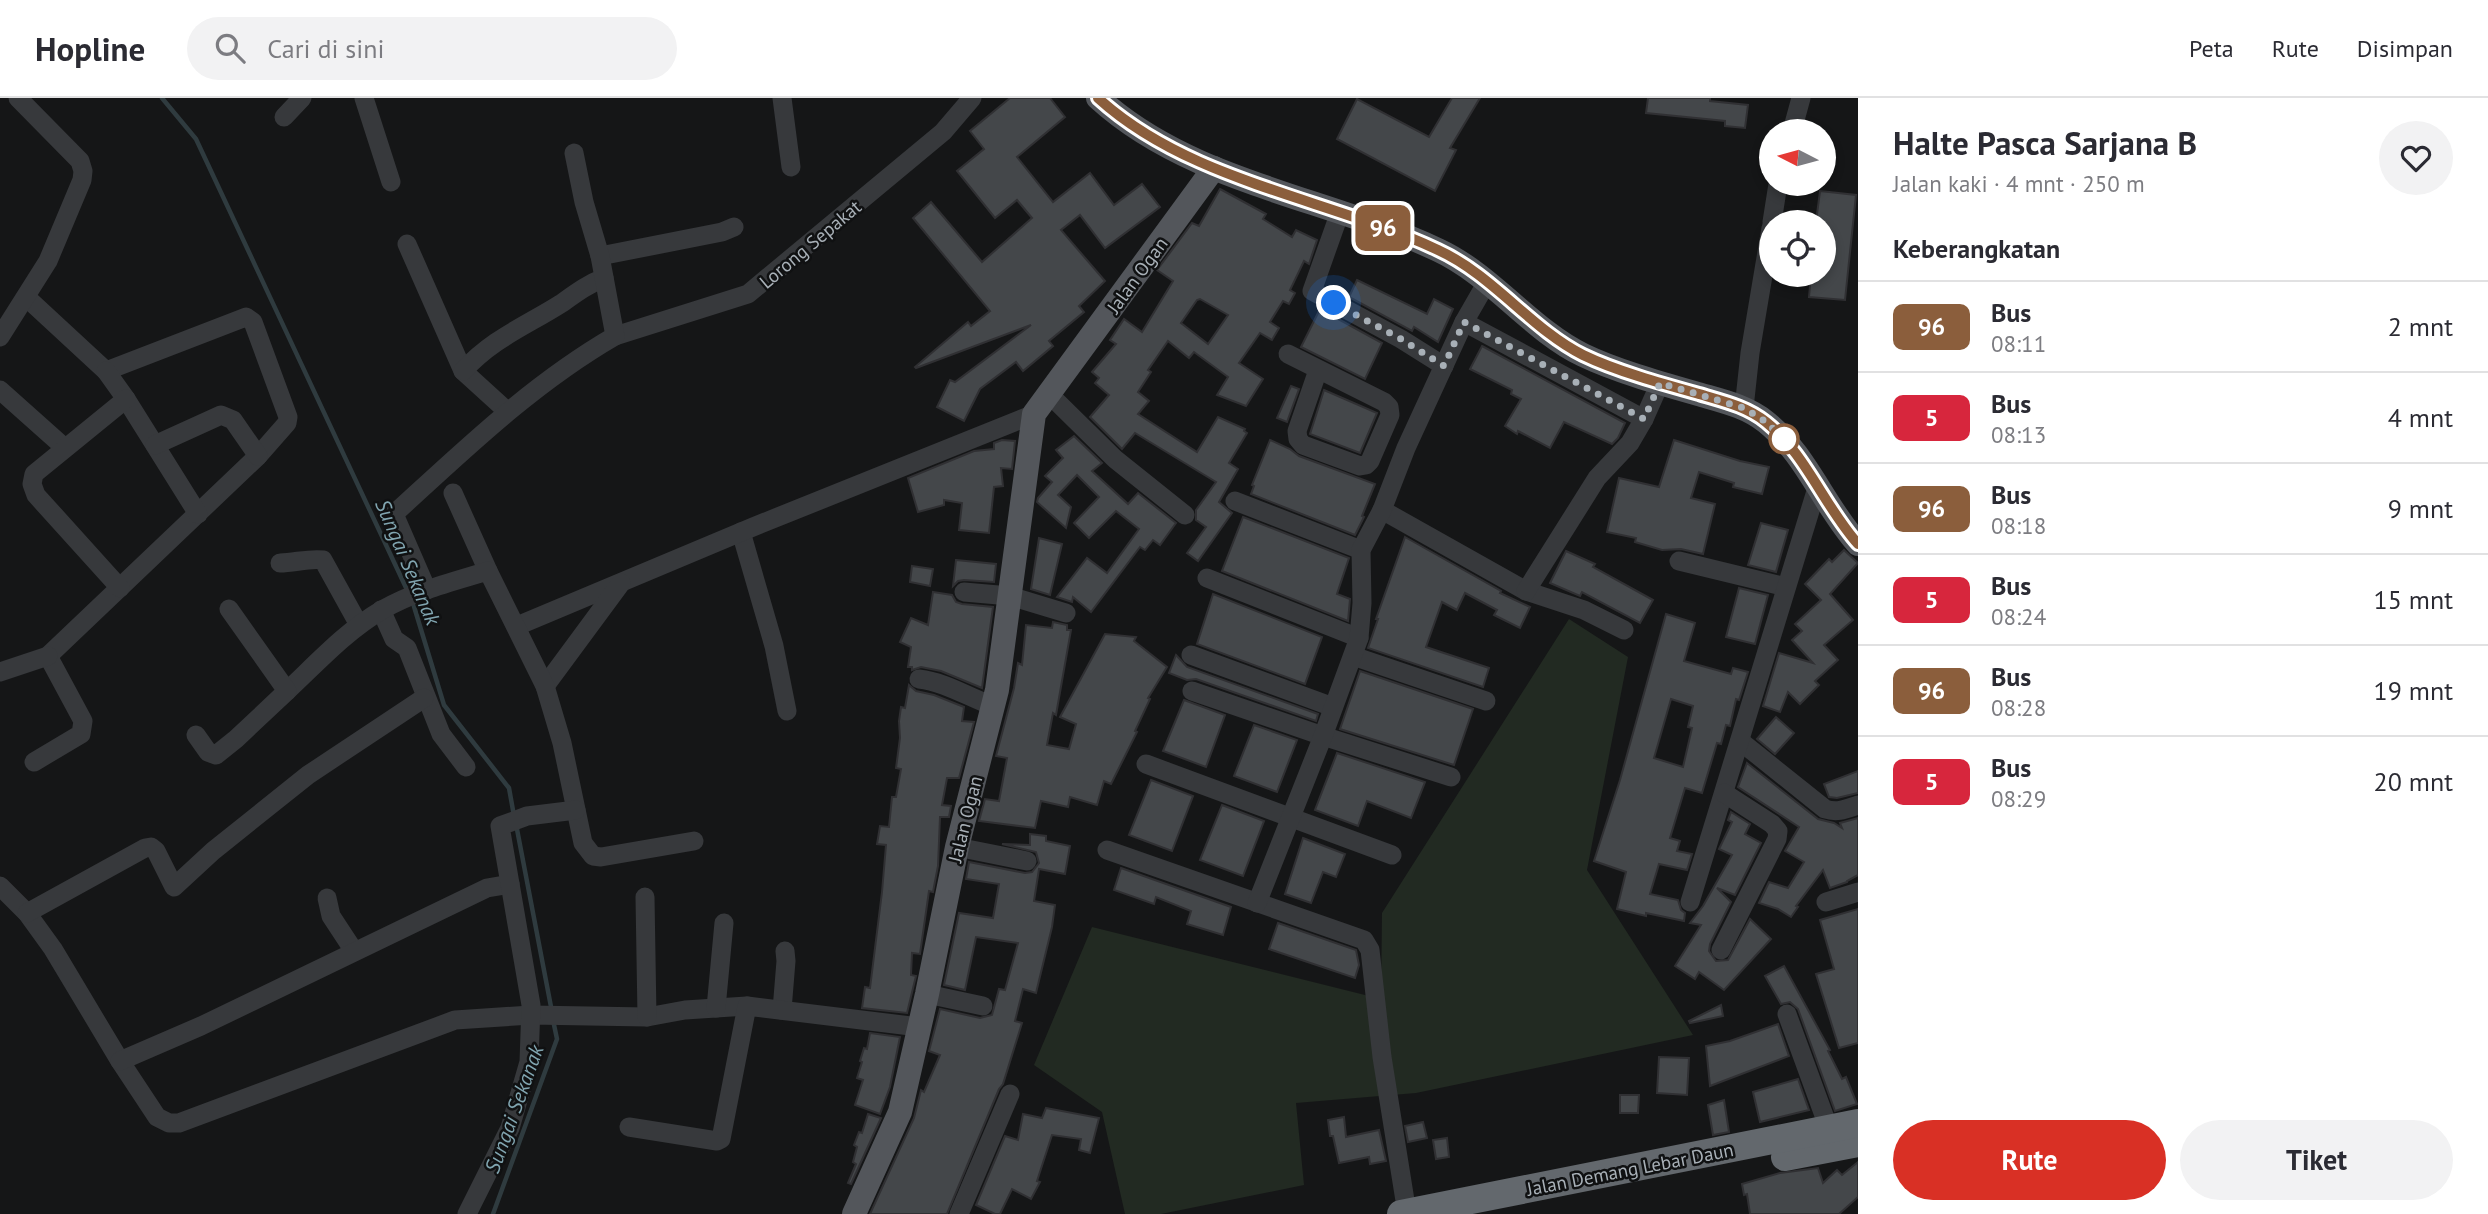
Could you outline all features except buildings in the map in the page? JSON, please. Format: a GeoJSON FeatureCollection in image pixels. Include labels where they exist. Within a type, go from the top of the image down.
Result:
{"type":"FeatureCollection","features":[{"type":"Feature","properties":{"kind":"highway","name":"Jalan Demang Lebar Daun"},"geometry":{"type":"LineString","coordinates":[[1404,1213],[1858,1123]]}},
{"type":"Feature","properties":{"kind":"highway","name":"Jalan Demang Lebar Daun"},"geometry":{"type":"LineString","coordinates":[[1488,1214],[1858,1143]]}},
{"type":"Feature","properties":{"kind":"main road"},"geometry":{"type":"LineString","coordinates":[[1098,98],[1120,118],[1202,164],[1440,250],[1583,355],[1660,383],[1744,408],[1766,422],[1787,442],[1858,544]]}},
{"type":"Feature","properties":{"kind":"main road","name":"Jalan Ogan"},"geometry":{"type":"LineString","coordinates":[[854,1214],[900,1112],[957,847],[993,706],[1034,414],[1214,168]]}},
{"type":"Feature","properties":{"kind":"street"},"geometry":{"type":"LineString","coordinates":[[0,337],[48,261],[82,180],[83,171],[80,161],[18,98]]}},
{"type":"Feature","properties":{"kind":"street"},"geometry":{"type":"LineString","coordinates":[[284,117],[302,98]]}},
{"type":"Feature","properties":{"kind":"street"},"geometry":{"type":"LineString","coordinates":[[364,98],[391,182]]}},
{"type":"Feature","properties":{"kind":"street"},"geometry":{"type":"LineString","coordinates":[[782,98],[790,167]]}},
{"type":"Feature","properties":{"kind":"street","name":"Lorong Sepakat"},"geometry":{"type":"LineString","coordinates":[[422,591],[394,514],[507,411],[575,359],[615,336],[748,294],[943,132],[972,98]]}},
{"type":"Feature","properties":{"kind":"street"},"geometry":{"type":"LineString","coordinates":[[1795,119],[1801,98]]}},
{"type":"Feature","properties":{"kind":"street"},"geometry":{"type":"LineString","coordinates":[[574,153],[584,202],[600,256],[615,336]]}},
{"type":"Feature","properties":{"kind":"street"},"geometry":{"type":"LineString","coordinates":[[1340,212],[1312,290],[1444,366]]}},
{"type":"Feature","properties":{"kind":"street"},"geometry":{"type":"LineString","coordinates":[[600,256],[722,232],[734,227]]}},
{"type":"Feature","properties":{"kind":"street"},"geometry":{"type":"LineString","coordinates":[[407,244],[463,371],[507,411]]}},
{"type":"Feature","properties":{"kind":"street"},"geometry":{"type":"LineString","coordinates":[[463,371],[478,354],[501,337],[562,303],[583,287],[604,278]]}},
{"type":"Feature","properties":{"kind":"street"},"geometry":{"type":"LineString","coordinates":[[1257,903],[1356,647],[1362,603],[1361,550],[1464,322],[1487,282]]}},
{"type":"Feature","properties":{"kind":"street"},"geometry":{"type":"LineString","coordinates":[[1744,408],[1761,287]]}},
{"type":"Feature","properties":{"kind":"street"},"geometry":{"type":"LineString","coordinates":[[26,297],[106,371],[126,398],[198,514]]}},
{"type":"Feature","properties":{"kind":"street"},"geometry":{"type":"LineString","coordinates":[[0,672],[48,656],[258,456],[287,423],[288,416],[250,319],[246,317],[106,371]]}},
{"type":"Feature","properties":{"kind":"street"},"geometry":{"type":"LineString","coordinates":[[1464,322],[1644,419]]}},
{"type":"Feature","properties":{"kind":"street"},"geometry":{"type":"LineString","coordinates":[[1288,354],[1389,407],[1390,415],[1370,461],[1360,466],[1303,445],[1298,439],[1297,431],[1318,370]]}},
{"type":"Feature","properties":{"kind":"street"},"geometry":{"type":"LineString","coordinates":[[1526,591],[1597,478],[1630,443],[1660,383]]}},
{"type":"Feature","properties":{"kind":"street"},"geometry":{"type":"LineString","coordinates":[[0,390],[65,448]]}},
{"type":"Feature","properties":{"kind":"street"},"geometry":{"type":"LineString","coordinates":[[1049,394],[1115,459],[1185,515]]}},
{"type":"Feature","properties":{"kind":"street"},"geometry":{"type":"LineString","coordinates":[[120,588],[36,495],[32,484],[34,474],[126,398]]}},
{"type":"Feature","properties":{"kind":"street"},"geometry":{"type":"LineString","coordinates":[[517,626],[1034,414]]}},
{"type":"Feature","properties":{"kind":"street"},"geometry":{"type":"LineString","coordinates":[[155,445],[221,415],[233,421],[258,456]]}},
{"type":"Feature","properties":{"kind":"street"},"geometry":{"type":"LineString","coordinates":[[1381,437],[1406,448]]}},
{"type":"Feature","properties":{"kind":"street"},"geometry":{"type":"LineString","coordinates":[[1690,902],[1817,488]]}},
{"type":"Feature","properties":{"kind":"street"},"geometry":{"type":"LineString","coordinates":[[453,493],[545,686],[562,743],[583,843],[593,856],[601,857],[694,841]]}},
{"type":"Feature","properties":{"kind":"street"},"geometry":{"type":"LineString","coordinates":[[1235,501],[1361,550]]}},
{"type":"Feature","properties":{"kind":"street"},"geometry":{"type":"LineString","coordinates":[[1381,510],[1526,591],[1584,610],[1624,630]]}},
{"type":"Feature","properties":{"kind":"street"},"geometry":{"type":"LineString","coordinates":[[741,532],[774,646],[787,711]]}},
{"type":"Feature","properties":{"kind":"street"},"geometry":{"type":"LineString","coordinates":[[280,563],[314,559],[323,561],[359,625]]}},
{"type":"Feature","properties":{"kind":"street"},"geometry":{"type":"LineString","coordinates":[[1679,561],[1786,587]]}},
{"type":"Feature","properties":{"kind":"street"},"geometry":{"type":"LineString","coordinates":[[196,735],[208,752],[216,755],[359,625],[422,591],[488,571]]}},
{"type":"Feature","properties":{"kind":"street"},"geometry":{"type":"LineString","coordinates":[[1207,578],[1356,647],[1486,701]]}},
{"type":"Feature","properties":{"kind":"street"},"geometry":{"type":"LineString","coordinates":[[545,686],[622,582]]}},
{"type":"Feature","properties":{"kind":"street"},"geometry":{"type":"LineString","coordinates":[[964,592],[1010,596],[1066,612]]}},
{"type":"Feature","properties":{"kind":"street"},"geometry":{"type":"LineString","coordinates":[[390,606],[394,639],[407,649],[441,734],[467,767]]}},
{"type":"Feature","properties":{"kind":"street"},"geometry":{"type":"LineString","coordinates":[[229,609],[287,691]]}},
{"type":"Feature","properties":{"kind":"street"},"geometry":{"type":"LineString","coordinates":[[1191,655],[1333,707]]}},
{"type":"Feature","properties":{"kind":"street"},"geometry":{"type":"LineString","coordinates":[[34,762],[81,734],[83,729],[83,722],[48,656]]}},
{"type":"Feature","properties":{"kind":"street"},"geometry":{"type":"LineString","coordinates":[[919,678],[939,682],[993,706]]}},
{"type":"Feature","properties":{"kind":"street"},"geometry":{"type":"LineString","coordinates":[[1192,691],[1451,777]]}},
{"type":"Feature","properties":{"kind":"street"},"geometry":{"type":"LineString","coordinates":[[27,913],[151,847],[156,851],[174,887],[213,851],[308,775],[425,698]]}},
{"type":"Feature","properties":{"kind":"street"},"geometry":{"type":"LineString","coordinates":[[1740,741],[1825,809],[1842,811],[1858,805]]}},
{"type":"Feature","properties":{"kind":"street"},"geometry":{"type":"LineString","coordinates":[[1146,764],[1392,855]]}},
{"type":"Feature","properties":{"kind":"street"},"geometry":{"type":"LineString","coordinates":[[1721,950],[1777,839],[1778,831],[1772,824],[1724,793]]}},
{"type":"Feature","properties":{"kind":"street"},"geometry":{"type":"LineString","coordinates":[[467,1214],[510,1128],[529,1062],[534,1015],[500,829],[503,823],[527,816],[576,810]]}},
{"type":"Feature","properties":{"kind":"street"},"geometry":{"type":"LineString","coordinates":[[957,847],[1027,861]]}},
{"type":"Feature","properties":{"kind":"street"},"geometry":{"type":"LineString","coordinates":[[1107,850],[1364,940],[1370,950],[1404,1213]]}},
{"type":"Feature","properties":{"kind":"street"},"geometry":{"type":"LineString","coordinates":[[120,1061],[201,1026],[487,888],[510,884]]}},
{"type":"Feature","properties":{"kind":"street"},"geometry":{"type":"LineString","coordinates":[[0,887],[27,913],[53,949],[157,1117],[169,1123],[179,1123],[455,1020],[534,1015],[647,1017],[747,1006],[919,1027]]}},
{"type":"Feature","properties":{"kind":"street"},"geometry":{"type":"LineString","coordinates":[[1826,902],[1858,892]]}},
{"type":"Feature","properties":{"kind":"street"},"geometry":{"type":"LineString","coordinates":[[645,897],[647,1017]]}},
{"type":"Feature","properties":{"kind":"street"},"geometry":{"type":"LineString","coordinates":[[327,898],[331,916],[354,951]]}},
{"type":"Feature","properties":{"kind":"street"},"geometry":{"type":"LineString","coordinates":[[716,1008],[724,923]]}},
{"type":"Feature","properties":{"kind":"street"},"geometry":{"type":"LineString","coordinates":[[782,1010],[785,951]]}},
{"type":"Feature","properties":{"kind":"street"},"geometry":{"type":"LineString","coordinates":[[927,994],[983,1006]]}},
{"type":"Feature","properties":{"kind":"street"},"geometry":{"type":"LineString","coordinates":[[629,1127],[717,1141],[721,1139],[747,1006]]}},
{"type":"Feature","properties":{"kind":"street"},"geometry":{"type":"LineString","coordinates":[[1787,1014],[1829,1129]]}},
{"type":"Feature","properties":{"kind":"street"},"geometry":{"type":"LineString","coordinates":[[959,1214],[1010,1094]]}},
{"type":"Feature","properties":{"kind":"shaded area"},"geometry":{"type":"Polygon","coordinates":[[[1569,619],[1628,657],[1587,870],[1693,1035],[1416,1093],[1296,1103],[1304,1185],[1161,1214],[1125,1214],[1102,1112],[1034,1065],[1092,927],[1381,999],[1382,913],[1569,619]]]}},
{"type":"Feature","properties":{"kind":"waterway","name":"Sungai Sekanak"},"geometry":{"type":"LineString","coordinates":[[162,98],[196,139],[408,592]]}},
{"type":"Feature","properties":{"kind":"waterway","name":"Sungai Sekanak"},"geometry":{"type":"LineString","coordinates":[[412,600],[444,705],[509,788],[514,816]]}},
{"type":"Feature","properties":{"kind":"waterway","name":"Sungai Sekanak"},"geometry":{"type":"LineString","coordinates":[[516,824],[552,1012]]}},
{"type":"Feature","properties":{"kind":"waterway","name":"Sungai Sekanak"},"geometry":{"type":"LineString","coordinates":[[493,1214],[557,1039],[553,1020]]}},
{"type":"Feature","properties":{"kind":"bus line","name":"96"},"geometry":{"type":"LineString","coordinates":[[1098,98],[1120,118],[1202,164],[1440,250],[1474,271],[1583,355],[1660,383],[1744,408],[1766,422],[1787,442],[1858,544]]}},
{"type":"Feature","properties":{"kind":"route"},"geometry":{"type":"LineString","coordinates":[[1334,303],[1444,366],[1464,322],[1644,419],[1660,383],[1744,408],[1766,422],[1787,442],[1784,439]]}}]}
